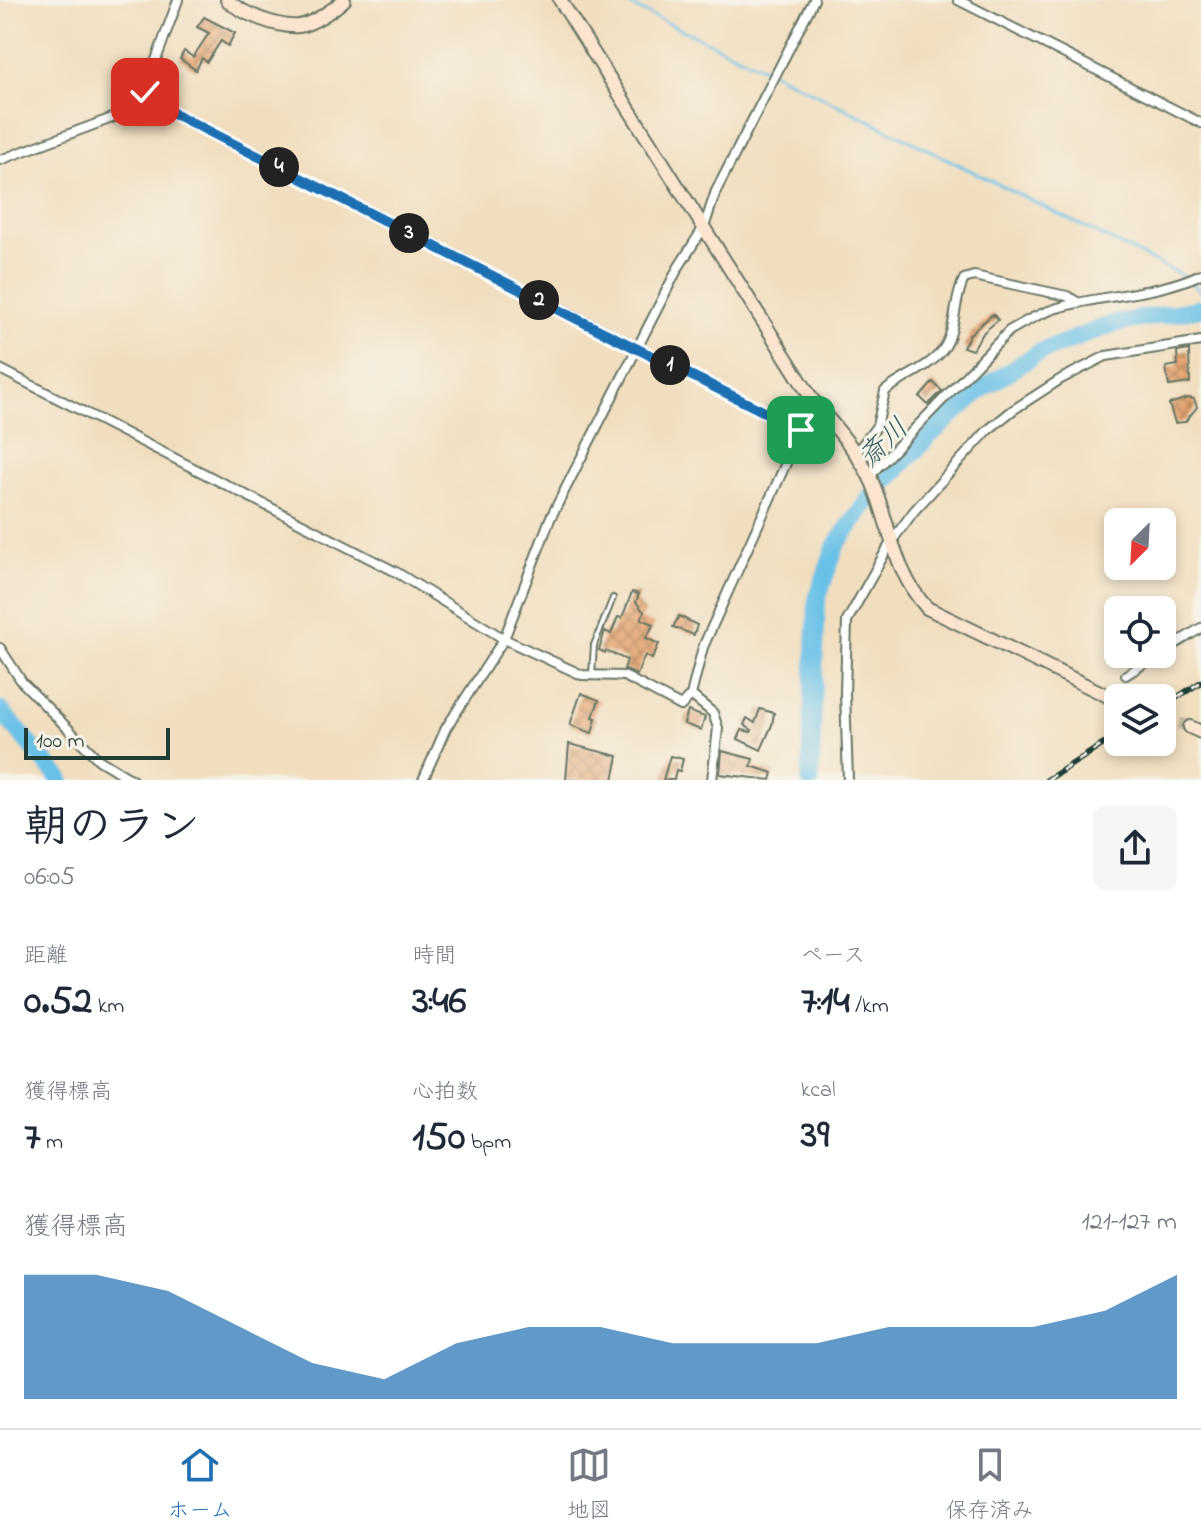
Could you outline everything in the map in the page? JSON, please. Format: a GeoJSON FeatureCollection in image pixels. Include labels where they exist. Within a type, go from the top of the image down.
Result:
{"type":"FeatureCollection","features":[{"type":"Feature","properties":{"kind":"street"},"geometry":{"type":"LineString","coordinates":[[138,109],[178,0]]}},
{"type":"Feature","properties":{"kind":"street"},"geometry":{"type":"LineString","coordinates":[[227,0],[267,21],[300,26],[344,0]]}},
{"type":"Feature","properties":{"kind":"street"},"geometry":{"type":"LineString","coordinates":[[560,0],[812,399],[856,453],[872,483],[913,593],[927,608],[1104,694]]}},
{"type":"Feature","properties":{"kind":"street"},"geometry":{"type":"LineString","coordinates":[[423,780],[446,728],[504,639],[550,519],[678,268],[704,227],[716,191],[814,0]]}},
{"type":"Feature","properties":{"kind":"street"},"geometry":{"type":"LineString","coordinates":[[958,0],[1201,123]]}},
{"type":"Feature","properties":{"kind":"street"},"geometry":{"type":"LineString","coordinates":[[0,160],[152,103],[801,430]]}},
{"type":"Feature","properties":{"kind":"street"},"geometry":{"type":"LineString","coordinates":[[872,483],[873,472],[1009,331],[1030,319],[1079,303],[1158,289],[1201,274]]}},
{"type":"Feature","properties":{"kind":"street"},"geometry":{"type":"LineString","coordinates":[[856,453],[877,426],[885,391],[928,363],[945,346],[956,298],[964,279],[974,276],[990,279],[1067,296],[1079,303]]}},
{"type":"Feature","properties":{"kind":"street"},"geometry":{"type":"LineString","coordinates":[[848,780],[845,693],[847,621],[891,538],[988,430],[1061,379],[1106,356],[1201,341]]}},
{"type":"Feature","properties":{"kind":"street"},"geometry":{"type":"LineString","coordinates":[[0,369],[396,572],[504,639],[582,675],[624,676],[681,706],[691,695],[703,647],[801,430],[812,399]]}},
{"type":"Feature","properties":{"kind":"street"},"geometry":{"type":"LineString","coordinates":[[1176,644],[1201,628]]}},
{"type":"Feature","properties":{"kind":"street"},"geometry":{"type":"LineString","coordinates":[[0,648],[22,682],[99,760],[132,780]]}},
{"type":"Feature","properties":{"kind":"street"},"geometry":{"type":"LineString","coordinates":[[1126,675],[1137,668]]}},
{"type":"Feature","properties":{"kind":"street"},"geometry":{"type":"LineString","coordinates":[[691,695],[713,713],[718,728],[712,780]]}},
{"type":"Feature","properties":{"kind":"lane"},"geometry":{"type":"LineString","coordinates":[[592,675],[594,645],[613,598]]}},
{"type":"Feature","properties":{"kind":"building"},"geometry":{"type":"Polygon","coordinates":[[[204,17],[235,33],[228,46],[221,41],[207,62],[202,58],[196,70],[180,59],[184,51],[193,57],[209,33],[197,27],[204,17]]]}},
{"type":"Feature","properties":{"kind":"building"},"geometry":{"type":"Polygon","coordinates":[[[993,314],[998,320],[984,332],[972,350],[963,347],[970,334],[993,314]]]}},
{"type":"Feature","properties":{"kind":"building"},"geometry":{"type":"Polygon","coordinates":[[[1189,350],[1190,383],[1169,386],[1166,367],[1178,365],[1177,352],[1189,350]]]}},
{"type":"Feature","properties":{"kind":"building"},"geometry":{"type":"Polygon","coordinates":[[[933,382],[942,391],[928,405],[920,397],[933,382]]]}},
{"type":"Feature","properties":{"kind":"building"},"geometry":{"type":"Polygon","coordinates":[[[1194,399],[1197,407],[1185,422],[1175,423],[1169,404],[1194,399]]]}},
{"type":"Feature","properties":{"kind":"building"},"geometry":{"type":"Polygon","coordinates":[[[632,592],[639,594],[636,602],[644,612],[641,619],[654,624],[646,638],[659,644],[652,659],[645,655],[637,675],[624,669],[627,660],[599,650],[605,631],[611,634],[618,617],[622,618],[632,592]]]}},
{"type":"Feature","properties":{"kind":"building"},"geometry":{"type":"Polygon","coordinates":[[[679,616],[697,625],[694,635],[673,627],[679,616]]]}},
{"type":"Feature","properties":{"kind":"building"},"geometry":{"type":"Polygon","coordinates":[[[581,693],[599,700],[592,733],[570,725],[581,693]]]}},
{"type":"Feature","properties":{"kind":"building"},"geometry":{"type":"Polygon","coordinates":[[[760,709],[774,713],[761,750],[738,739],[742,730],[751,732],[744,725],[747,718],[755,723],[760,709]]]}},
{"type":"Feature","properties":{"kind":"building"},"geometry":{"type":"Polygon","coordinates":[[[688,711],[705,717],[701,730],[684,724],[688,711]]]}},
{"type":"Feature","properties":{"kind":"building"},"geometry":{"type":"Polygon","coordinates":[[[569,744],[618,756],[613,780],[566,780],[569,744]]]}},
{"type":"Feature","properties":{"kind":"building"},"geometry":{"type":"Polygon","coordinates":[[[722,751],[753,759],[751,766],[773,773],[771,780],[720,774],[722,751]]]}},
{"type":"Feature","properties":{"kind":"building"},"geometry":{"type":"Polygon","coordinates":[[[670,756],[683,759],[680,771],[676,770],[674,780],[663,780],[670,756]]]}},
{"type":"Feature","properties":{"kind":"waterway"},"geometry":{"type":"LineString","coordinates":[[625,3],[768,70],[1185,277]]}},
{"type":"Feature","properties":{"kind":"waterway"},"geometry":{"type":"LineString","coordinates":[[1191,282],[1201,292]]}},
{"type":"Feature","properties":{"kind":"waterway","name":"斎川"},"geometry":{"type":"LineString","coordinates":[[810,780],[817,599],[836,545],[869,499],[930,435],[981,390],[1038,353],[1113,324],[1201,308]]}},
{"type":"Feature","properties":{"kind":"waterway"},"geometry":{"type":"LineString","coordinates":[[0,710],[61,780]]}},
{"type":"Feature","properties":{"kind":"tunnel"},"geometry":{"type":"LineString","coordinates":[[1176,722],[1190,727]]}},
{"type":"Feature","properties":{"kind":"railway"},"geometry":{"type":"LineString","coordinates":[[1176,698],[1201,682]]}},
{"type":"Feature","properties":{"kind":"railway"},"geometry":{"type":"LineString","coordinates":[[1047,780],[1104,744]]}},
{"type":"Feature","properties":{"kind":"route"},"geometry":{"type":"LineString","coordinates":[[145,92],[138,109],[152,103],[175,114],[427,244],[801,430]]}}]}
